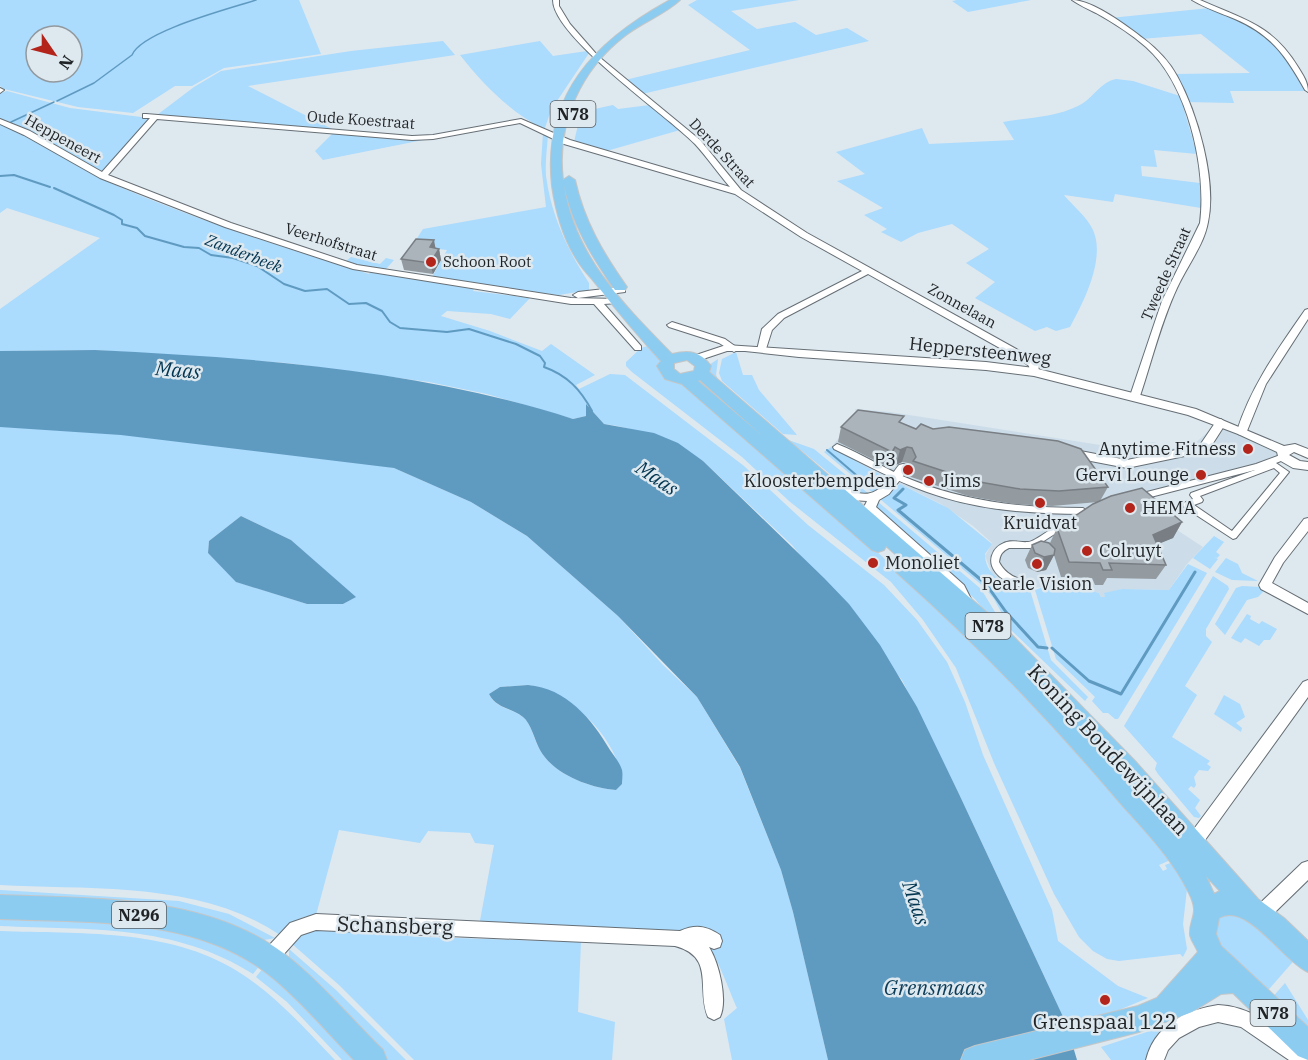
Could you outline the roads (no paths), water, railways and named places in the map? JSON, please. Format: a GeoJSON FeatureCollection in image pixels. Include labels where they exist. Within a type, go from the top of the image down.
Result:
{"type":"FeatureCollection","features":[{"type":"Feature","properties":{"kind":"main road","name":"N78"},"geometry":{"type":"LineString","coordinates":[[676,0],[630,27],[572,90],[556,137],[555,170],[564,214],[586,264],[675,357],[665,366],[667,373],[675,378],[697,369]]}},
{"type":"Feature","properties":{"kind":"main road","name":"N78"},"geometry":{"type":"LineString","coordinates":[[615,294],[577,212],[568,174],[567,142],[576,105],[599,60],[639,29],[687,0]]}},
{"type":"Feature","properties":{"kind":"main road"},"geometry":{"type":"LineString","coordinates":[[675,357],[697,369]]}},
{"type":"Feature","properties":{"kind":"main road","name":"Koning Boudewijnlaan"},"geometry":{"type":"LineString","coordinates":[[697,369],[958,601],[1017,674],[1116,781],[1187,870],[1203,894],[1208,912]]}},
{"type":"Feature","properties":{"kind":"main road","name":"Koning Boudewijnlaan"},"geometry":{"type":"LineString","coordinates":[[697,369],[1042,677],[1116,754],[1258,910]]}},
{"type":"Feature","properties":{"kind":"main road"},"geometry":{"type":"LineString","coordinates":[[1208,912],[1218,904],[1226,902],[1258,910]]}},
{"type":"Feature","properties":{"kind":"main road","name":"N296"},"geometry":{"type":"LineString","coordinates":[[0,907],[161,917],[217,931],[269,958],[307,991],[373,1060]]}},
{"type":"Feature","properties":{"kind":"main road","name":"N78"},"geometry":{"type":"LineString","coordinates":[[1258,910],[1308,959]]}},
{"type":"Feature","properties":{"kind":"main road","name":"N78"},"geometry":{"type":"LineString","coordinates":[[1208,912],[1203,935],[1212,955],[1308,1046]]}},
{"type":"Feature","properties":{"kind":"main road"},"geometry":{"type":"LineString","coordinates":[[1166,1007],[1212,955]]}},
{"type":"Feature","properties":{"kind":"main road"},"geometry":{"type":"LineString","coordinates":[[975,1060],[1139,1019],[1166,1007],[1183,1003],[1218,981],[1237,980]]}},
{"type":"Feature","properties":{"kind":"street","name":"Derde Straat"},"geometry":{"type":"LineString","coordinates":[[556,0],[556,6],[568,25],[599,60],[697,142],[738,192],[794,229],[868,271]]}},
{"type":"Feature","properties":{"kind":"street","name":"Tweede Straat"},"geometry":{"type":"LineString","coordinates":[[1076,0],[1140,40],[1167,64],[1190,117],[1201,159],[1206,200],[1204,222],[1162,314],[1136,396]]}},
{"type":"Feature","properties":{"kind":"street"},"geometry":{"type":"LineString","coordinates":[[1195,0],[1270,36],[1293,64],[1308,90]]}},
{"type":"Feature","properties":{"kind":"street","name":"Oude Koestraat"},"geometry":{"type":"LineString","coordinates":[[103,176],[150,117],[412,138],[433,137],[518,120],[567,142],[738,192]]}},
{"type":"Feature","properties":{"kind":"street","name":"Heppeneert"},"geometry":{"type":"LineString","coordinates":[[6,123],[103,176]]}},
{"type":"Feature","properties":{"kind":"street","name":"Veerhofstraat"},"geometry":{"type":"LineString","coordinates":[[103,176],[228,225],[356,267],[560,299],[597,301],[615,294]]}},
{"type":"Feature","properties":{"kind":"street"},"geometry":{"type":"LineString","coordinates":[[762,350],[768,329],[781,316],[868,271]]}},
{"type":"Feature","properties":{"kind":"street","name":"Zonnelaan"},"geometry":{"type":"LineString","coordinates":[[868,271],[1025,358],[1034,365],[1034,372]]}},
{"type":"Feature","properties":{"kind":"street","name":"Veerhofstraat"},"geometry":{"type":"LineString","coordinates":[[560,299],[615,294]]}},
{"type":"Feature","properties":{"kind":"street"},"geometry":{"type":"LineString","coordinates":[[597,301],[638,348]]}},
{"type":"Feature","properties":{"kind":"street"},"geometry":{"type":"LineString","coordinates":[[1242,431],[1253,395],[1308,312]]}},
{"type":"Feature","properties":{"kind":"street","name":"Heppersteenweg"},"geometry":{"type":"LineString","coordinates":[[672,326],[724,342],[734,349],[986,366],[1034,372],[1136,396],[1221,423],[1242,431],[1283,453]]}},
{"type":"Feature","properties":{"kind":"street"},"geometry":{"type":"LineString","coordinates":[[697,369],[734,349]]}},
{"type":"Feature","properties":{"kind":"street"},"geometry":{"type":"LineString","coordinates":[[1060,452],[1110,459],[1127,464],[1201,449],[1208,445],[1221,423]]}},
{"type":"Feature","properties":{"kind":"street"},"geometry":{"type":"LineString","coordinates":[[780,443],[799,451],[960,588],[958,601]]}},
{"type":"Feature","properties":{"kind":"street"},"geometry":{"type":"LineString","coordinates":[[837,447],[943,494],[1025,510],[1087,510],[1030,546],[1012,543],[998,551],[995,562],[1002,574],[1017,583],[1031,585]]}},
{"type":"Feature","properties":{"kind":"street"},"geometry":{"type":"LineString","coordinates":[[1132,498],[1258,466],[1295,448],[1308,454]]}},
{"type":"Feature","properties":{"kind":"street"},"geometry":{"type":"LineString","coordinates":[[1283,453],[1297,465],[1308,466]]}},
{"type":"Feature","properties":{"kind":"street"},"geometry":{"type":"LineString","coordinates":[[1275,465],[1285,472],[1233,536],[1187,505],[1199,500],[1194,495],[1275,465]]}},
{"type":"Feature","properties":{"kind":"street"},"geometry":{"type":"LineString","coordinates":[[849,494],[860,498],[875,497],[885,491],[897,475]]}},
{"type":"Feature","properties":{"kind":"street"},"geometry":{"type":"LineString","coordinates":[[873,513],[870,507],[875,497]]}},
{"type":"Feature","properties":{"kind":"street"},"geometry":{"type":"LineString","coordinates":[[1308,522],[1279,560],[1265,585],[1308,609]]}},
{"type":"Feature","properties":{"kind":"street"},"geometry":{"type":"LineString","coordinates":[[1194,842],[1308,686]]}},
{"type":"Feature","properties":{"kind":"street"},"geometry":{"type":"LineString","coordinates":[[1258,910],[1308,869]]}},
{"type":"Feature","properties":{"kind":"street","name":"Schansberg"},"geometry":{"type":"LineString","coordinates":[[269,958],[296,929],[316,922],[682,939],[695,932],[714,941]]}},
{"type":"Feature","properties":{"kind":"street"},"geometry":{"type":"LineString","coordinates":[[682,939],[700,948],[708,960],[714,1011]]}},
{"type":"Feature","properties":{"kind":"street"},"geometry":{"type":"LineString","coordinates":[[1155,1060],[1162,1041],[1173,1031],[1204,1016],[1224,1013],[1245,1018],[1303,1060]]}},
{"type":"Feature","properties":{"kind":"water","name":"Maas"},"geometry":{"type":"Polygon","coordinates":[[[95,350],[276,362],[396,377],[515,402],[573,419],[586,416],[586,404],[604,424],[654,433],[678,443],[703,461],[824,578],[849,604],[880,645],[917,707],[959,794],[1066,1023],[1077,1060],[828,1060],[781,870],[740,767],[697,697],[618,616],[527,536],[471,502],[394,468],[121,435],[0,427],[0,351],[95,350]]]}},
{"type":"Feature","properties":{"kind":"water"},"geometry":{"type":"Polygon","coordinates":[[[241,516],[291,540],[356,597],[343,604],[307,604],[236,582],[208,553],[209,541],[241,516]]]}},
{"type":"Feature","properties":{"kind":"water"},"geometry":{"type":"Polygon","coordinates":[[[528,685],[542,687],[566,699],[595,727],[621,767],[622,784],[616,790],[584,783],[563,773],[546,759],[526,720],[496,703],[489,694],[500,687],[528,685]]]}},
{"type":"Feature","properties":{"kind":"waterway","name":"Zanderbeek"},"geometry":{"type":"LineString","coordinates":[[57,101],[94,83],[132,55],[139,46],[169,29],[256,0]]}},
{"type":"Feature","properties":{"kind":"waterway","name":"Zanderbeek"},"geometry":{"type":"LineString","coordinates":[[11,122],[54,102]]}},
{"type":"Feature","properties":{"kind":"waterway","name":"Zanderbeek"},"geometry":{"type":"LineString","coordinates":[[0,176],[14,175],[50,187]]}},
{"type":"Feature","properties":{"kind":"waterway","name":"Zanderbeek"},"geometry":{"type":"LineString","coordinates":[[54,188],[114,215],[122,220],[122,224],[137,228],[145,236],[184,247],[199,248],[211,255],[233,258],[257,266],[284,284],[305,291],[327,289],[349,304],[366,303],[382,311],[390,322],[400,328],[447,332],[469,329],[516,344],[540,356],[545,363],[544,367],[560,374],[572,384],[592,411]]}},
{"type":"Feature","properties":{"kind":"waterway"},"geometry":{"type":"LineString","coordinates":[[827,450],[869,486],[878,478]]}},
{"type":"Feature","properties":{"kind":"waterway"},"geometry":{"type":"LineString","coordinates":[[903,489],[894,498],[906,505],[898,510],[986,584],[1006,612],[1038,647],[1047,648]]}},
{"type":"Feature","properties":{"kind":"waterway"},"geometry":{"type":"LineString","coordinates":[[1052,648],[1089,681],[1121,694],[1195,572]]}},
{"type":"Feature","properties":{"kind":"place","name":"Schoon Root"},"geometry":{"type":"Point","coordinates":[431,262]}},
{"type":"Feature","properties":{"kind":"place","name":"Anytime Fitness"},"geometry":{"type":"Point","coordinates":[1248,449]}},
{"type":"Feature","properties":{"kind":"place","name":"P3 Kloosterbempden"},"geometry":{"type":"Point","coordinates":[908,470]}},
{"type":"Feature","properties":{"kind":"place","name":"Gervi Lounge"},"geometry":{"type":"Point","coordinates":[1201,475]}},
{"type":"Feature","properties":{"kind":"place","name":"Jims"},"geometry":{"type":"Point","coordinates":[929,481]}},
{"type":"Feature","properties":{"kind":"place","name":"Kruidvat"},"geometry":{"type":"Point","coordinates":[1040,503]}},
{"type":"Feature","properties":{"kind":"place","name":"HEMA"},"geometry":{"type":"Point","coordinates":[1130,508]}},
{"type":"Feature","properties":{"kind":"place","name":"Colruyt"},"geometry":{"type":"Point","coordinates":[1087,551]}},
{"type":"Feature","properties":{"kind":"place","name":"Monoliet"},"geometry":{"type":"Point","coordinates":[873,563]}},
{"type":"Feature","properties":{"kind":"place","name":"Pearle Vision"},"geometry":{"type":"Point","coordinates":[1037,564]}},
{"type":"Feature","properties":{"kind":"place","name":"Grenspaal 122"},"geometry":{"type":"Point","coordinates":[1105,1000]}},
{"type":"Feature","properties":{"kind":"park label","name":"Grensmaas"},"geometry":{"type":"Point","coordinates":[934,988]}}]}
